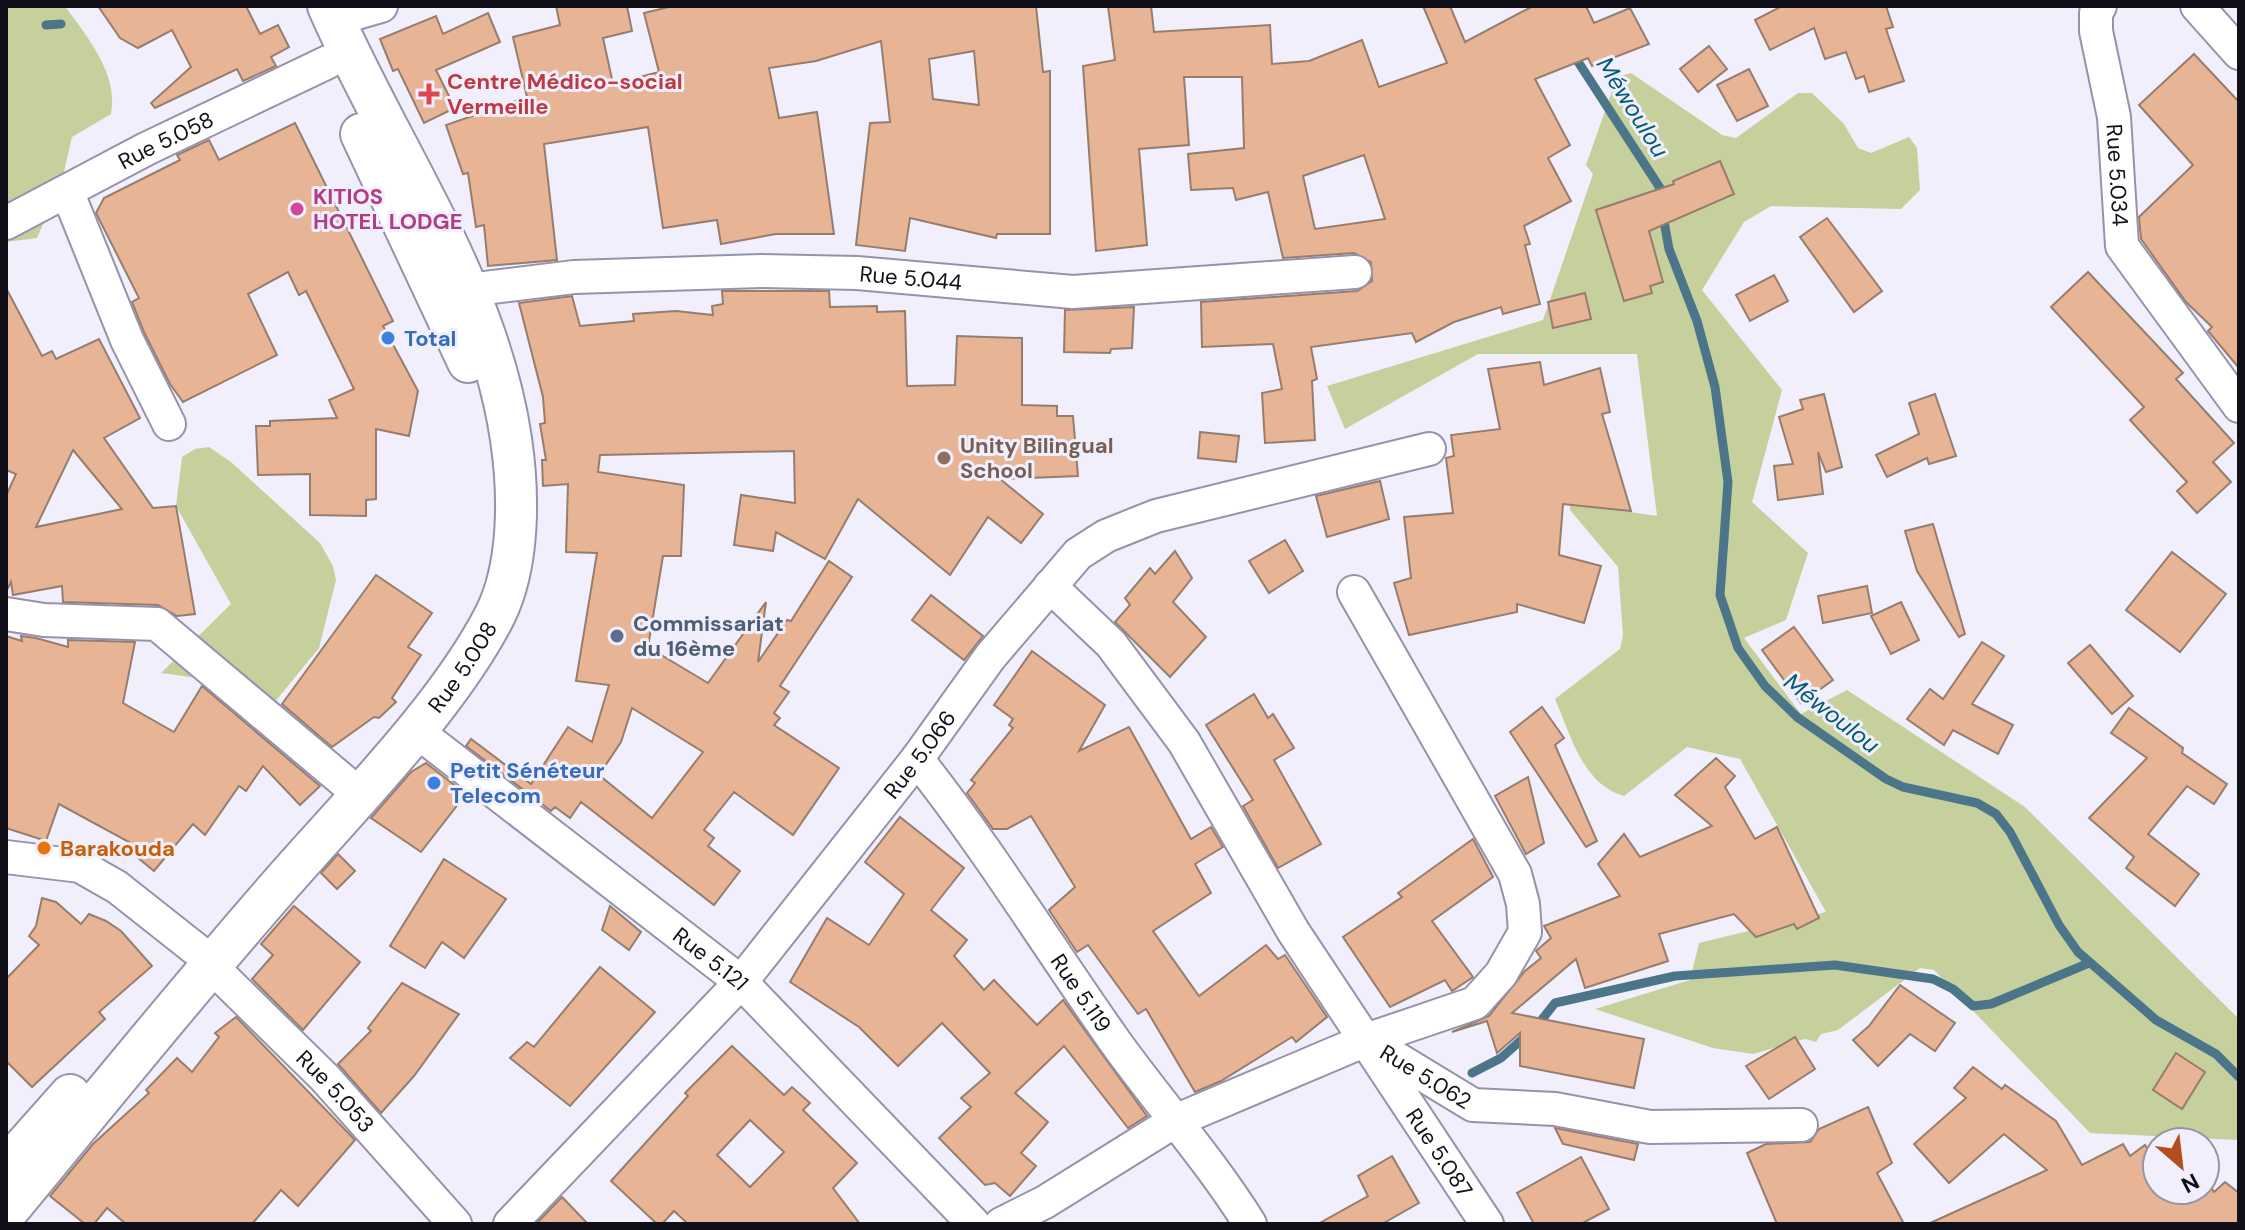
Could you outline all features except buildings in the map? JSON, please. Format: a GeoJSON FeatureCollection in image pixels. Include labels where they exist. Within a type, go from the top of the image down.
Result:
{"type":"FeatureCollection","features":[{"type":"Feature","properties":{"kind":"main road","name":"Rue 5.008"},"geometry":{"type":"LineString","coordinates":[[6,1213],[204,958],[448,659],[477,608],[490,566],[496,528],[492,449],[464,350],[328,62],[321,11]]}},
{"type":"Feature","properties":{"kind":"main road","name":"Rue 5.008"},"geometry":{"type":"LineString","coordinates":[[6,1167],[415,730],[496,613],[512,552],[515,526],[511,440],[487,344],[468,290],[421,188],[386,132],[321,11]]}},
{"type":"Feature","properties":{"kind":"street"},"geometry":{"type":"LineString","coordinates":[[321,11],[381,6]]}},
{"type":"Feature","properties":{"kind":"street","name":"Rue 5.034"},"geometry":{"type":"LineString","coordinates":[[2100,6],[2096,13],[2096,31],[2114,117],[2122,246],[2239,406]]}},
{"type":"Feature","properties":{"kind":"street"},"geometry":{"type":"LineString","coordinates":[[2197,6],[2239,53]]}},
{"type":"Feature","properties":{"kind":"street","name":"Rue 5.058"},"geometry":{"type":"LineString","coordinates":[[6,223],[146,149],[328,62]]}},
{"type":"Feature","properties":{"kind":"street"},"geometry":{"type":"LineString","coordinates":[[67,191],[127,340],[169,424]]}},
{"type":"Feature","properties":{"kind":"street","name":"Rue 5.044"},"geometry":{"type":"LineString","coordinates":[[468,290],[574,277],[761,271],[857,273],[1073,292],[1355,272]]}},
{"type":"Feature","properties":{"kind":"street","name":"Rue 5.066"},"geometry":{"type":"LineString","coordinates":[[510,1224],[741,982],[917,759],[990,657],[1078,554],[1106,536],[1156,516],[1429,449]]}},
{"type":"Feature","properties":{"kind":"street","name":"Rue 5.087"},"geometry":{"type":"LineString","coordinates":[[1050,586],[1111,644],[1176,730],[1293,931],[1487,1224]]}},
{"type":"Feature","properties":{"kind":"street"},"geometry":{"type":"LineString","coordinates":[[1354,592],[1515,874],[1523,904],[1525,932],[1501,974],[1475,1003],[1366,1040]]}},
{"type":"Feature","properties":{"kind":"street"},"geometry":{"type":"LineString","coordinates":[[6,614],[44,620],[157,624],[346,783]]}},
{"type":"Feature","properties":{"kind":"street","name":"Rue 5.121"},"geometry":{"type":"LineString","coordinates":[[415,730],[741,982],[974,1224]]}},
{"type":"Feature","properties":{"kind":"street","name":"Rue 5.119"},"geometry":{"type":"LineString","coordinates":[[917,759],[979,837],[1117,1043],[1214,1167],[1250,1224]]}},
{"type":"Feature","properties":{"kind":"street","name":"Rue 5.053"},"geometry":{"type":"LineString","coordinates":[[6,857],[80,866],[117,887],[204,958],[325,1078],[455,1224]]}},
{"type":"Feature","properties":{"kind":"street","name":"Rue 5.062"},"geometry":{"type":"LineString","coordinates":[[1001,1224],[1045,1202],[1175,1121],[1366,1040],[1473,1105],[1555,1109],[1650,1127],[1801,1125]]}},
{"type":"Feature","properties":{"kind":"green space"},"geometry":{"type":"Polygon","coordinates":[[[6,6],[65,6],[106,70],[112,99],[111,114],[72,137],[62,180],[37,238],[6,242],[6,6]]]}},
{"type":"Feature","properties":{"kind":"green space"},"geometry":{"type":"Polygon","coordinates":[[[1631,73],[1722,135],[1736,138],[1798,93],[1812,93],[1844,124],[1858,148],[1871,153],[1909,137],[1917,148],[1920,190],[1901,209],[1771,206],[1744,222],[1702,290],[1782,390],[1752,502],[1808,553],[1786,620],[1744,638],[1801,714],[1847,690],[2025,807],[2239,1019],[2239,1140],[2221,1139],[2221,1126],[2141,1126],[2141,1135],[2090,1133],[1934,970],[1920,968],[1838,1030],[1821,1034],[1816,1042],[1805,1039],[1753,1054],[1713,1048],[1595,1009],[1690,980],[1699,943],[1826,912],[1740,759],[1687,747],[1624,796],[1610,790],[1588,770],[1555,699],[1620,649],[1623,635],[1618,567],[1570,510],[1570,497],[1603,508],[1657,516],[1637,354],[1478,354],[1345,429],[1327,386],[1543,320],[1593,174],[1586,165],[1617,77],[1631,73]]]}},
{"type":"Feature","properties":{"kind":"green space"},"geometry":{"type":"Polygon","coordinates":[[[209,447],[231,462],[320,543],[333,566],[336,580],[319,648],[265,714],[227,682],[161,673],[231,604],[176,506],[182,457],[195,449],[209,447]]]}},
{"type":"Feature","properties":{"kind":"waterway"},"geometry":{"type":"LineString","coordinates":[[46,25],[61,24]]}},
{"type":"Feature","properties":{"kind":"waterway","name":"Méwoulou"},"geometry":{"type":"LineString","coordinates":[[1573,54],[1662,191],[1662,197]]}},
{"type":"Feature","properties":{"kind":"waterway","name":"Méwoulou"},"geometry":{"type":"LineString","coordinates":[[1663,216],[1669,249],[1697,321],[1715,387],[1728,482],[1720,595],[1738,648],[1765,686],[1797,717],[1886,779],[1903,787],[1977,803],[1996,814],[2010,832],[2059,925],[2078,952],[2156,1020],[2216,1054],[2239,1077]]}},
{"type":"Feature","properties":{"kind":"waterway"},"geometry":{"type":"LineString","coordinates":[[1472,1073],[1501,1058],[1536,1027],[1555,1003],[1675,976],[1835,965],[1933,979],[1953,989],[1973,1006],[1991,1004],[2089,963]]}},
{"type":"Feature","properties":{"kind":"place","name":"Centre Médico-social Vermeille"},"geometry":{"type":"Point","coordinates":[429,94]}},
{"type":"Feature","properties":{"kind":"place","name":"KITIOS HOTEL LODGE"},"geometry":{"type":"Point","coordinates":[297,209]}},
{"type":"Feature","properties":{"kind":"place","name":"Total"},"geometry":{"type":"Point","coordinates":[388,338]}},
{"type":"Feature","properties":{"kind":"place","name":"Unity Bilingual School"},"geometry":{"type":"Point","coordinates":[944,458]}},
{"type":"Feature","properties":{"kind":"place","name":"Commissariat du 16ème"},"geometry":{"type":"Point","coordinates":[617,636]}},
{"type":"Feature","properties":{"kind":"place","name":"Petit Sénéteur Telecom"},"geometry":{"type":"Point","coordinates":[434,783]}},
{"type":"Feature","properties":{"kind":"place","name":"Barakouda"},"geometry":{"type":"Point","coordinates":[44,848]}}]}
